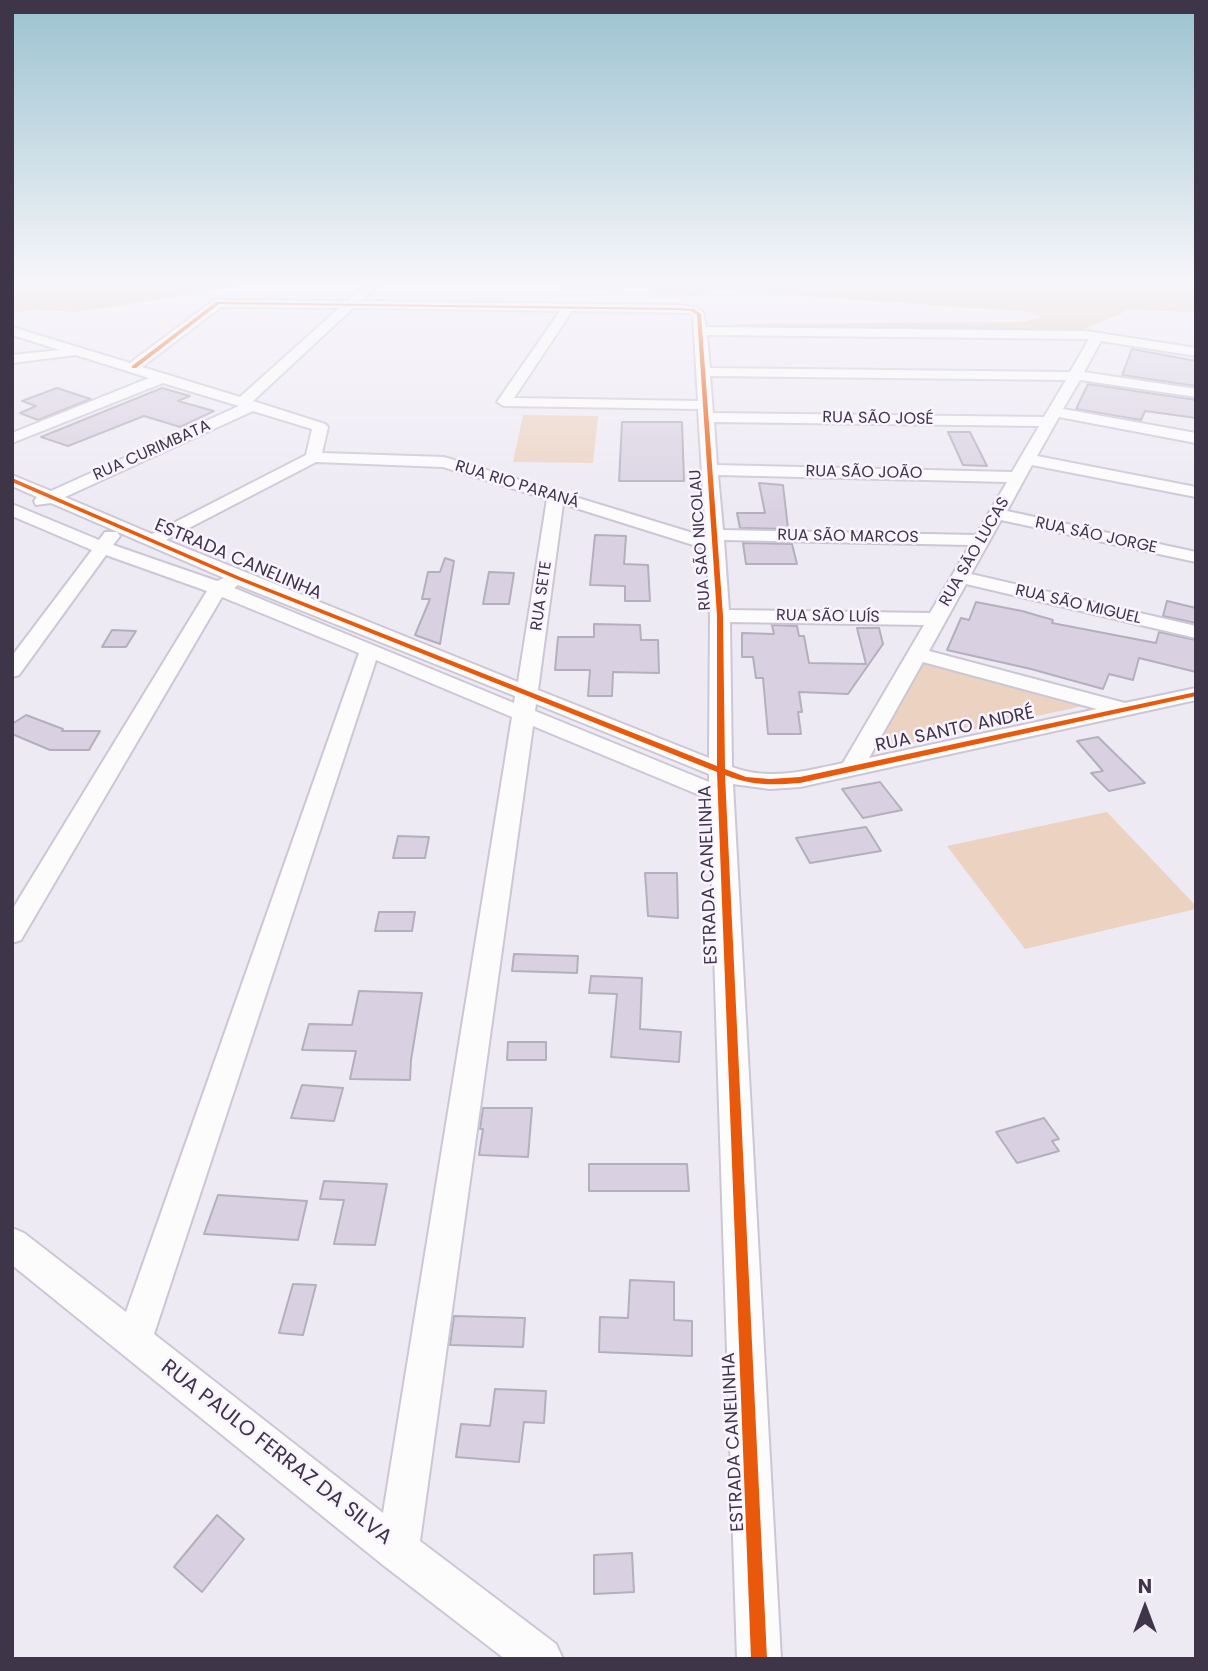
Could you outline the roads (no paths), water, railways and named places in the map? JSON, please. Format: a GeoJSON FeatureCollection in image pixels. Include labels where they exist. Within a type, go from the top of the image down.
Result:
{"type":"FeatureCollection","features":[{"type":"Feature","properties":{"kind":"street"},"geometry":{"type":"LineString","coordinates":[[12,372],[49,359]]}},
{"type":"Feature","properties":{"kind":"street"},"geometry":{"type":"LineString","coordinates":[[107,359],[320,427],[313,457],[152,541]]}},
{"type":"Feature","properties":{"kind":"street"},"geometry":{"type":"LineString","coordinates":[[134,367],[145,359]]}},
{"type":"Feature","properties":{"kind":"street","name":"RUA CURIMBATA"},"geometry":{"type":"LineString","coordinates":[[14,512],[249,404],[295,359]]}},
{"type":"Feature","properties":{"kind":"street","name":"RUA SÃO JOSÉ"},"geometry":{"type":"LineString","coordinates":[[533,359],[504,402],[707,411],[1051,417],[1196,438]]}},
{"type":"Feature","properties":{"kind":"street","name":"RUA SÃO NICOLAU"},"geometry":{"type":"LineString","coordinates":[[703,359],[720,616],[721,783]]}},
{"type":"Feature","properties":{"kind":"street","name":"RUA SÃO LUCAS"},"geometry":{"type":"LineString","coordinates":[[852,768],[1085,359]]}},
{"type":"Feature","properties":{"kind":"street"},"geometry":{"type":"LineString","coordinates":[[704,372],[1076,375],[1196,393]]}},
{"type":"Feature","properties":{"kind":"street"},"geometry":{"type":"LineString","coordinates":[[12,438],[165,377]]}},
{"type":"Feature","properties":{"kind":"street","name":"RUA RIO PARANÁ"},"geometry":{"type":"LineString","coordinates":[[313,457],[431,460],[715,540]]}},
{"type":"Feature","properties":{"kind":"street"},"geometry":{"type":"LineString","coordinates":[[1027,459],[1196,492]]}},
{"type":"Feature","properties":{"kind":"street","name":"RUA SÃO JOÃO"},"geometry":{"type":"LineString","coordinates":[[710,470],[1018,477]]}},
{"type":"Feature","properties":{"kind":"street","name":"ESTRADA CANELINHA"},"geometry":{"type":"LineString","coordinates":[[12,480],[152,541],[228,583],[369,652],[525,705]]}},
{"type":"Feature","properties":{"kind":"street","name":"RUA SETE"},"geometry":{"type":"LineString","coordinates":[[398,1550],[556,497]]}},
{"type":"Feature","properties":{"kind":"street","name":"ESTRADA CANELINHA"},"geometry":{"type":"LineString","coordinates":[[14,512],[104,548],[228,583],[721,783],[760,1659]]}},
{"type":"Feature","properties":{"kind":"street","name":"RUA SÃO JORGE"},"geometry":{"type":"LineString","coordinates":[[996,514],[1196,557]]}},
{"type":"Feature","properties":{"kind":"street"},"geometry":{"type":"LineString","coordinates":[[12,671],[104,548],[116,526]]}},
{"type":"Feature","properties":{"kind":"street","name":"RUA SÃO MARCOS"},"geometry":{"type":"LineString","coordinates":[[715,540],[982,540]]}},
{"type":"Feature","properties":{"kind":"street","name":"RUA SÃO MIGUEL"},"geometry":{"type":"LineString","coordinates":[[960,577],[1196,632]]}},
{"type":"Feature","properties":{"kind":"street"},"geometry":{"type":"LineString","coordinates":[[12,933],[228,583]]}},
{"type":"Feature","properties":{"kind":"street","name":"RUA SÃO LUÍS"},"geometry":{"type":"LineString","coordinates":[[720,616],[936,619]]}},
{"type":"Feature","properties":{"kind":"street"},"geometry":{"type":"LineString","coordinates":[[134,1340],[369,652]]}},
{"type":"Feature","properties":{"kind":"street"},"geometry":{"type":"LineString","coordinates":[[916,654],[1124,710]]}},
{"type":"Feature","properties":{"kind":"street","name":"RUA SANTO ANDRÉ"},"geometry":{"type":"LineString","coordinates":[[721,783],[745,779],[770,782],[800,780],[1196,694]]}},
{"type":"Feature","properties":{"kind":"street","name":"RUA PAULO FERRAZ DA SILVA"},"geometry":{"type":"LineString","coordinates":[[12,1244],[398,1550],[541,1659]]}}]}
